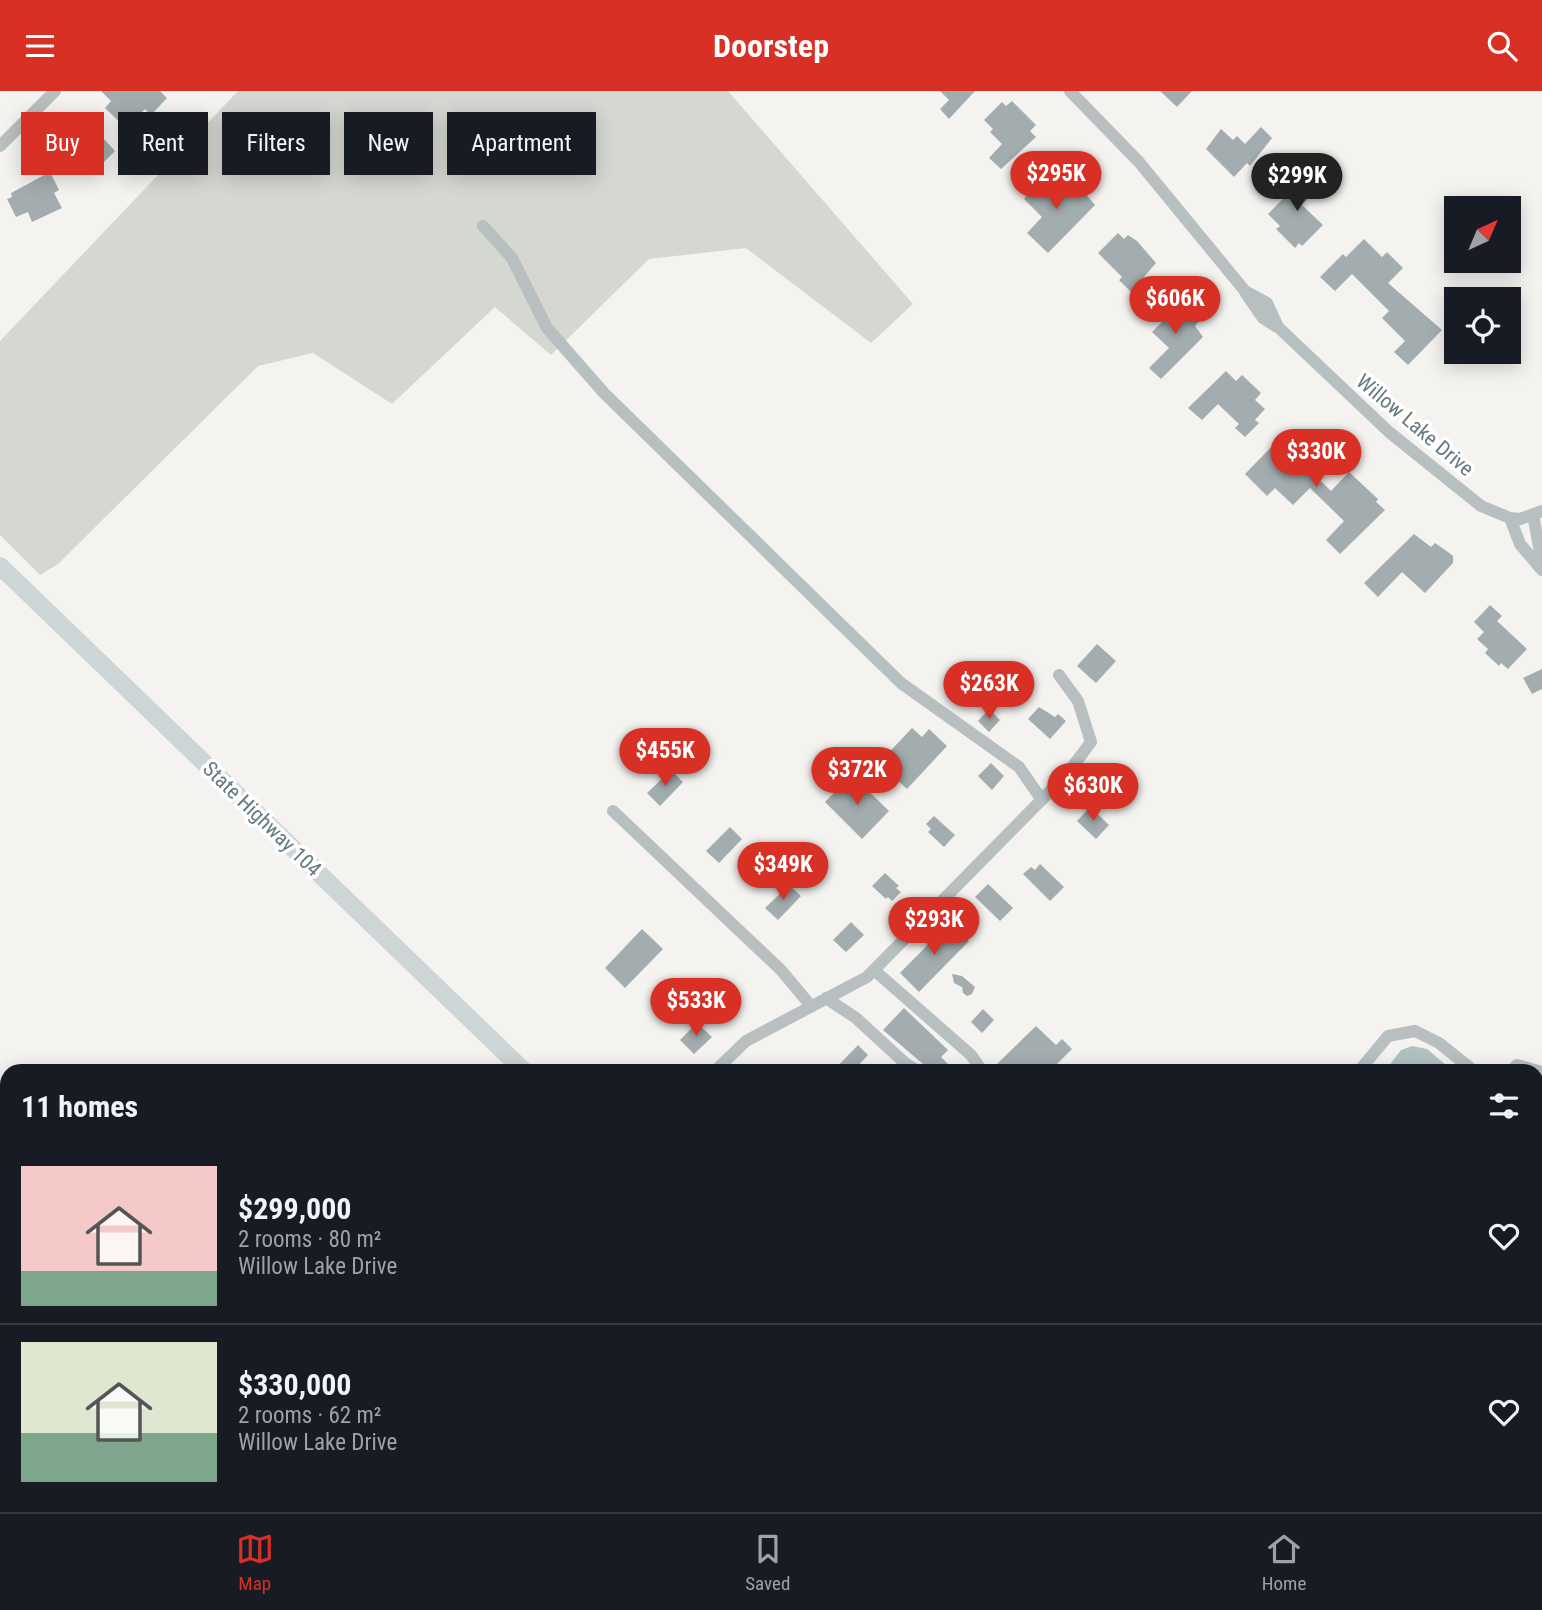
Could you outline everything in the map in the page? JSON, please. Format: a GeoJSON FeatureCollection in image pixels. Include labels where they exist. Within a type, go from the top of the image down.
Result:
{"type":"FeatureCollection","features":[{"type":"Feature","properties":{"kind":"main road","name":"State Highway 104"},"geometry":{"type":"LineString","coordinates":[[0,566],[517,1064]]}},
{"type":"Feature","properties":{"kind":"street"},"geometry":{"type":"LineString","coordinates":[[0,146],[55,91]]}},
{"type":"Feature","properties":{"kind":"street","name":"Willow Lake Drive"},"geometry":{"type":"LineString","coordinates":[[1070,91],[1139,162],[1245,291],[1267,303],[1278,327],[1389,432],[1481,506],[1510,518]]}},
{"type":"Feature","properties":{"kind":"street"},"geometry":{"type":"LineString","coordinates":[[483,226],[512,258],[547,328],[604,393],[901,683],[1019,767],[1042,800]]}},
{"type":"Feature","properties":{"kind":"street"},"geometry":{"type":"LineString","coordinates":[[1542,564],[1537,513],[1510,518],[1520,544],[1542,570]]}},
{"type":"Feature","properties":{"kind":"street"},"geometry":{"type":"LineString","coordinates":[[722,1064],[746,1041],[874,969],[1067,775],[1091,741],[1078,701],[1059,675]]}},
{"type":"Feature","properties":{"kind":"street"},"geometry":{"type":"LineString","coordinates":[[613,811],[781,970],[811,1006]]}},
{"type":"Feature","properties":{"kind":"street"},"geometry":{"type":"LineString","coordinates":[[874,969],[971,1055],[977,1064]]}},
{"type":"Feature","properties":{"kind":"street"},"geometry":{"type":"LineString","coordinates":[[826,998],[856,1018],[906,1064]]}},
{"type":"Feature","properties":{"kind":"street"},"geometry":{"type":"LineString","coordinates":[[1365,1064],[1388,1036],[1415,1031],[1439,1043],[1465,1064]]}},
{"type":"Feature","properties":{"kind":"shaded area"},"geometry":{"type":"Polygon","coordinates":[[[238,91],[728,91],[913,304],[871,343],[746,248],[649,259],[551,355],[495,307],[392,404],[313,353],[258,366],[58,564],[40,575],[0,535],[0,341],[158,175],[208,175],[208,123],[238,91]]]}},
{"type":"Feature","properties":{"kind":"shaded area"},"geometry":{"type":"Polygon","coordinates":[[[1412,1046],[1427,1049],[1445,1064],[1390,1064],[1401,1050],[1412,1046]]]}},
{"type":"Feature","properties":{"kind":"building"},"geometry":{"type":"Polygon","coordinates":[[[101,91],[160,91],[167,98],[154,112],[145,109],[142,112],[118,112],[118,120],[105,108],[111,101],[101,91]]]}},
{"type":"Feature","properties":{"kind":"building"},"geometry":{"type":"Polygon","coordinates":[[[940,91],[975,91],[949,119],[940,109],[949,100],[940,91]]]}},
{"type":"Feature","properties":{"kind":"building"},"geometry":{"type":"Polygon","coordinates":[[[1160,91],[1192,91],[1177,107],[1160,91]]]}},
{"type":"Feature","properties":{"kind":"building"},"geometry":{"type":"Polygon","coordinates":[[[1012,101],[1036,125],[1030,131],[1036,137],[1001,169],[989,158],[1002,144],[990,132],[993,129],[984,120],[1002,102],[1006,106],[1012,101]]]}},
{"type":"Feature","properties":{"kind":"building"},"geometry":{"type":"Polygon","coordinates":[[[1261,127],[1272,138],[1250,166],[1247,163],[1234,177],[1206,149],[1221,129],[1233,140],[1237,136],[1245,144],[1261,127]]]}},
{"type":"Feature","properties":{"kind":"building"},"geometry":{"type":"Polygon","coordinates":[[[104,139],[115,151],[104,162],[104,139]]]}},
{"type":"Feature","properties":{"kind":"building"},"geometry":{"type":"Polygon","coordinates":[[[1047,171],[1075,194],[1079,189],[1084,192],[1095,205],[1048,253],[1027,233],[1042,217],[1024,199],[1047,171]]]}},
{"type":"Feature","properties":{"kind":"building"},"geometry":{"type":"Polygon","coordinates":[[[1310,171],[1322,183],[1302,205],[1323,225],[1302,246],[1299,243],[1295,248],[1276,229],[1280,226],[1268,214],[1310,171]]]}},
{"type":"Feature","properties":{"kind":"building"},"geometry":{"type":"Polygon","coordinates":[[[44,175],[52,175],[59,190],[54,193],[62,208],[32,222],[28,212],[16,217],[7,199],[12,197],[11,193],[44,175]]]}},
{"type":"Feature","properties":{"kind":"building"},"geometry":{"type":"Polygon","coordinates":[[[1118,233],[1124,239],[1128,235],[1137,241],[1156,263],[1131,292],[1119,280],[1122,277],[1098,253],[1118,233]]]}},
{"type":"Feature","properties":{"kind":"building"},"geometry":{"type":"Polygon","coordinates":[[[1364,239],[1382,257],[1387,252],[1403,268],[1388,283],[1442,330],[1408,365],[1394,352],[1405,341],[1382,318],[1389,311],[1352,274],[1335,291],[1320,277],[1343,254],[1346,257],[1364,239]]]}},
{"type":"Feature","properties":{"kind":"building"},"geometry":{"type":"Polygon","coordinates":[[[1169,299],[1177,307],[1180,303],[1199,321],[1195,326],[1203,337],[1161,379],[1149,368],[1169,348],[1152,332],[1162,322],[1153,314],[1169,299]]]}},
{"type":"Feature","properties":{"kind":"building"},"geometry":{"type":"Polygon","coordinates":[[[1226,371],[1236,381],[1242,375],[1261,393],[1255,400],[1265,409],[1255,420],[1259,423],[1245,437],[1235,428],[1239,424],[1218,404],[1202,420],[1188,408],[1226,371]]]}},
{"type":"Feature","properties":{"kind":"building"},"geometry":{"type":"Polygon","coordinates":[[[1297,429],[1311,442],[1296,457],[1331,491],[1349,472],[1378,499],[1376,502],[1385,510],[1340,554],[1326,540],[1344,521],[1310,488],[1293,505],[1275,488],[1267,496],[1245,474],[1277,441],[1281,445],[1297,429]]]}},
{"type":"Feature","properties":{"kind":"building"},"geometry":{"type":"Polygon","coordinates":[[[1414,534],[1431,547],[1435,543],[1448,552],[1453,556],[1453,563],[1425,593],[1402,572],[1378,597],[1364,583],[1414,534]]]}},
{"type":"Feature","properties":{"kind":"building"},"geometry":{"type":"Polygon","coordinates":[[[1490,605],[1502,616],[1497,621],[1527,649],[1508,669],[1501,663],[1499,666],[1485,653],[1488,649],[1477,639],[1484,632],[1474,622],[1490,605]]]}},
{"type":"Feature","properties":{"kind":"building"},"geometry":{"type":"Polygon","coordinates":[[[1097,644],[1116,661],[1096,683],[1077,666],[1097,644]]]}},
{"type":"Feature","properties":{"kind":"building"},"geometry":{"type":"Polygon","coordinates":[[[1542,669],[1542,689],[1532,694],[1523,678],[1542,669]]]}},
{"type":"Feature","properties":{"kind":"building"},"geometry":{"type":"Polygon","coordinates":[[[1039,707],[1055,717],[1058,714],[1066,721],[1050,739],[1028,719],[1039,707]]]}},
{"type":"Feature","properties":{"kind":"building"},"geometry":{"type":"Polygon","coordinates":[[[989,709],[1000,720],[989,732],[978,721],[989,709]]]}},
{"type":"Feature","properties":{"kind":"building"},"geometry":{"type":"Polygon","coordinates":[[[912,728],[922,737],[929,729],[947,746],[907,789],[879,763],[912,728]]]}},
{"type":"Feature","properties":{"kind":"building"},"geometry":{"type":"Polygon","coordinates":[[[991,763],[1004,776],[992,790],[978,776],[991,763]]]}},
{"type":"Feature","properties":{"kind":"building"},"geometry":{"type":"Polygon","coordinates":[[[671,770],[683,782],[660,806],[647,793],[671,770]]]}},
{"type":"Feature","properties":{"kind":"building"},"geometry":{"type":"Polygon","coordinates":[[[852,775],[889,811],[862,839],[825,802],[852,775]]]}},
{"type":"Feature","properties":{"kind":"building"},"geometry":{"type":"Polygon","coordinates":[[[1090,807],[1109,825],[1096,839],[1077,821],[1090,807]]]}},
{"type":"Feature","properties":{"kind":"building"},"geometry":{"type":"Polygon","coordinates":[[[934,816],[955,835],[944,847],[928,832],[931,829],[926,824],[934,816]]]}},
{"type":"Feature","properties":{"kind":"building"},"geometry":{"type":"Polygon","coordinates":[[[730,827],[742,839],[719,863],[706,851],[730,827]]]}},
{"type":"Feature","properties":{"kind":"building"},"geometry":{"type":"Polygon","coordinates":[[[1040,864],[1064,887],[1050,901],[1023,874],[1031,867],[1035,870],[1040,864]]]}},
{"type":"Feature","properties":{"kind":"building"},"geometry":{"type":"Polygon","coordinates":[[[885,873],[899,886],[896,888],[901,892],[892,901],[872,886],[885,873]]]}},
{"type":"Feature","properties":{"kind":"building"},"geometry":{"type":"Polygon","coordinates":[[[988,884],[1013,908],[1000,921],[975,897],[988,884]]]}},
{"type":"Feature","properties":{"kind":"building"},"geometry":{"type":"Polygon","coordinates":[[[789,885],[801,896],[778,920],[765,908],[789,885]]]}},
{"type":"Feature","properties":{"kind":"building"},"geometry":{"type":"Polygon","coordinates":[[[851,922],[864,935],[846,952],[833,940],[851,922]]]}},
{"type":"Feature","properties":{"kind":"building"},"geometry":{"type":"Polygon","coordinates":[[[950,922],[969,941],[919,992],[900,973],[950,922]]]}},
{"type":"Feature","properties":{"kind":"building"},"geometry":{"type":"Polygon","coordinates":[[[642,929],[663,949],[625,988],[605,968],[642,929]]]}},
{"type":"Feature","properties":{"kind":"building"},"geometry":{"type":"Polygon","coordinates":[[[952,974],[962,976],[975,987],[972,994],[967,996],[963,993],[962,987],[954,983],[952,974]]]}},
{"type":"Feature","properties":{"kind":"building"},"geometry":{"type":"Polygon","coordinates":[[[904,1008],[948,1050],[941,1057],[948,1064],[923,1064],[883,1030],[904,1008]]]}},
{"type":"Feature","properties":{"kind":"building"},"geometry":{"type":"Polygon","coordinates":[[[983,1009],[994,1020],[982,1033],[971,1022],[983,1009]]]}},
{"type":"Feature","properties":{"kind":"building"},"geometry":{"type":"Polygon","coordinates":[[[697,1023],[712,1037],[694,1054],[680,1040],[697,1023]]]}},
{"type":"Feature","properties":{"kind":"building"},"geometry":{"type":"Polygon","coordinates":[[[1036,1026],[1056,1045],[1062,1039],[1072,1049],[1057,1064],[997,1064],[1036,1026]]]}},
{"type":"Feature","properties":{"kind":"building"},"geometry":{"type":"Polygon","coordinates":[[[858,1045],[868,1055],[860,1064],[840,1064],[858,1045]]]}}]}
